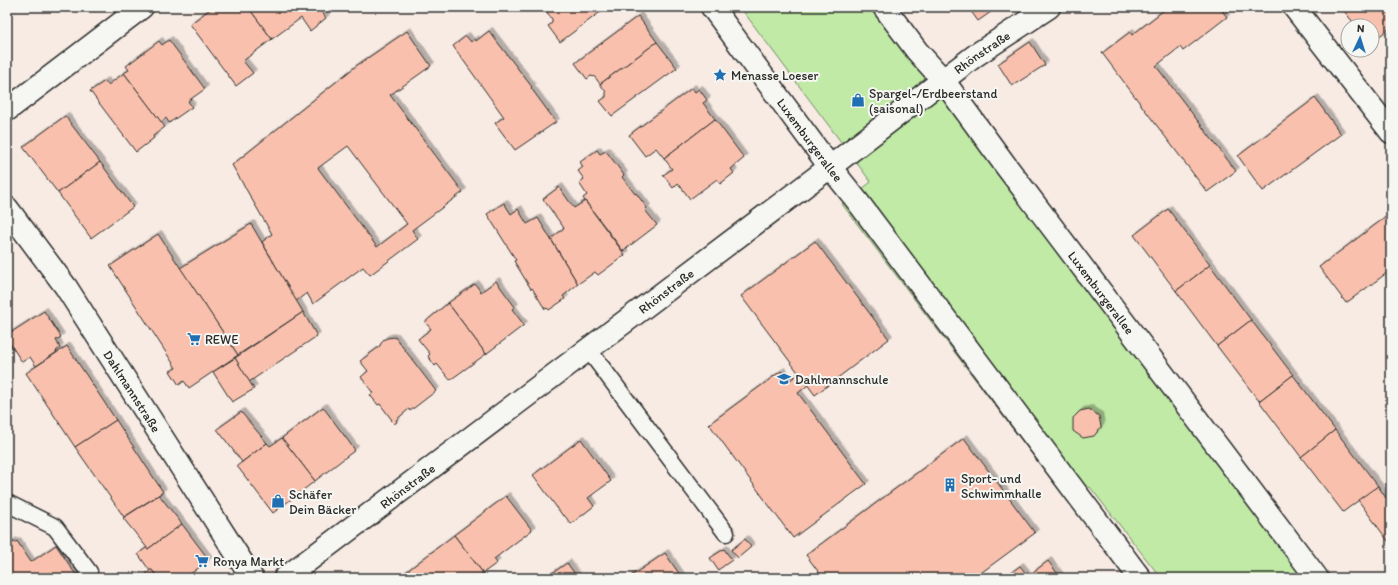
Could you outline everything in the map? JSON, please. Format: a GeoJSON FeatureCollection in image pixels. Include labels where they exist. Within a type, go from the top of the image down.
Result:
{"type":"FeatureCollection","features":[{"type":"Feature","properties":{"kind":"street"},"geometry":{"type":"LineString","coordinates":[[7,110],[142,7]]}},
{"type":"Feature","properties":{"kind":"street","name":"Luxemburgerallee"},"geometry":{"type":"LineString","coordinates":[[712,7],[830,167],[1079,495],[1140,578]]}},
{"type":"Feature","properties":{"kind":"street","name":"Luxemburgerallee"},"geometry":{"type":"LineString","coordinates":[[884,7],[917,51],[943,80],[1011,173],[1317,578]]}},
{"type":"Feature","properties":{"kind":"street","name":"Rhönstraße"},"geometry":{"type":"LineString","coordinates":[[285,578],[976,55],[1049,7]]}},
{"type":"Feature","properties":{"kind":"street"},"geometry":{"type":"LineString","coordinates":[[1294,7],[1391,132]]}},
{"type":"Feature","properties":{"kind":"street","name":"Dahlmannstraße"},"geometry":{"type":"LineString","coordinates":[[7,208],[66,287],[252,578]]}},
{"type":"Feature","properties":{"kind":"lane"},"geometry":{"type":"LineString","coordinates":[[588,349],[726,533]]}},
{"type":"Feature","properties":{"kind":"lane"},"geometry":{"type":"LineString","coordinates":[[7,503],[55,527],[89,572]]}},
{"type":"Feature","properties":{"kind":"green space"},"geometry":{"type":"Polygon","coordinates":[[[740,7],[871,7],[903,50],[962,118],[1310,578],[1161,578],[1090,487],[1069,503],[842,204],[871,182],[740,7]]]}},
{"type":"Feature","properties":{"kind":"building"},"geometry":{"type":"Polygon","coordinates":[[[213,7],[248,7],[272,39],[243,61],[253,73],[236,86],[190,24],[213,7]]]}},
{"type":"Feature","properties":{"kind":"building"},"geometry":{"type":"Polygon","coordinates":[[[248,7],[318,7],[326,18],[310,31],[301,18],[272,39],[248,7]]]}},
{"type":"Feature","properties":{"kind":"building"},"geometry":{"type":"Polygon","coordinates":[[[552,7],[607,7],[560,42],[548,26],[552,23],[552,19],[546,11],[552,7]]]}},
{"type":"Feature","properties":{"kind":"building"},"geometry":{"type":"Polygon","coordinates":[[[968,7],[998,7],[978,21],[968,7]]]}},
{"type":"Feature","properties":{"kind":"building"},"geometry":{"type":"Polygon","coordinates":[[[1168,7],[1219,7],[1227,17],[1183,51],[1180,47],[1156,66],[1236,171],[1207,192],[1102,53],[1130,32],[1132,35],[1168,7]]]}},
{"type":"Feature","properties":{"kind":"building"},"geometry":{"type":"Polygon","coordinates":[[[1341,7],[1391,7],[1391,27],[1380,36],[1380,18],[1350,18],[1341,7]]]}},
{"type":"Feature","properties":{"kind":"building"},"geometry":{"type":"Polygon","coordinates":[[[638,16],[657,42],[600,84],[595,77],[591,76],[587,79],[575,63],[638,16]]]}},
{"type":"Feature","properties":{"kind":"building"},"geometry":{"type":"Polygon","coordinates":[[[407,31],[431,66],[390,95],[463,192],[412,230],[418,239],[370,275],[363,267],[313,304],[307,293],[296,301],[262,242],[272,234],[232,165],[356,66],[407,31]],[[348,146],[318,168],[377,247],[407,224],[348,146]]]}},
{"type":"Feature","properties":{"kind":"building"},"geometry":{"type":"Polygon","coordinates":[[[489,31],[532,87],[531,88],[556,122],[515,150],[495,123],[504,117],[453,46],[466,36],[471,42],[475,39],[476,41],[489,31]]]}},
{"type":"Feature","properties":{"kind":"building"},"geometry":{"type":"Polygon","coordinates":[[[169,40],[205,89],[188,101],[192,107],[169,123],[166,118],[161,122],[124,73],[129,70],[126,66],[159,41],[162,45],[169,40]]]}},
{"type":"Feature","properties":{"kind":"building"},"geometry":{"type":"Polygon","coordinates":[[[657,42],[677,68],[612,116],[600,101],[606,97],[606,92],[600,84],[657,42]]]}},
{"type":"Feature","properties":{"kind":"building"},"geometry":{"type":"Polygon","coordinates":[[[1030,42],[1045,65],[1012,86],[998,64],[1030,42]]]}},
{"type":"Feature","properties":{"kind":"building"},"geometry":{"type":"Polygon","coordinates":[[[124,73],[165,127],[136,152],[90,91],[105,81],[108,85],[124,73]]]}},
{"type":"Feature","properties":{"kind":"building"},"geometry":{"type":"Polygon","coordinates":[[[692,88],[695,92],[699,89],[707,100],[703,103],[715,119],[664,158],[656,148],[645,156],[629,135],[692,88]]]}},
{"type":"Feature","properties":{"kind":"building"},"geometry":{"type":"Polygon","coordinates":[[[1315,98],[1341,134],[1263,191],[1238,156],[1315,98]]]}},
{"type":"Feature","properties":{"kind":"building"},"geometry":{"type":"Polygon","coordinates":[[[65,116],[100,162],[58,193],[23,147],[65,116]]]}},
{"type":"Feature","properties":{"kind":"building"},"geometry":{"type":"Polygon","coordinates":[[[715,119],[744,158],[731,169],[734,173],[720,184],[717,179],[690,199],[678,183],[673,188],[663,175],[672,169],[664,158],[715,119]]]}},
{"type":"Feature","properties":{"kind":"building"},"geometry":{"type":"Polygon","coordinates":[[[597,150],[600,154],[606,151],[624,175],[622,177],[647,208],[645,210],[657,225],[623,251],[583,198],[587,195],[579,183],[584,179],[578,171],[583,167],[580,162],[597,150]]]}},
{"type":"Feature","properties":{"kind":"building"},"geometry":{"type":"Polygon","coordinates":[[[100,162],[133,207],[91,238],[58,193],[100,162]]]}},
{"type":"Feature","properties":{"kind":"building"},"geometry":{"type":"Polygon","coordinates":[[[559,187],[574,208],[585,201],[625,255],[598,275],[595,272],[578,284],[551,239],[564,228],[543,199],[559,187]]]}},
{"type":"Feature","properties":{"kind":"building"},"geometry":{"type":"Polygon","coordinates":[[[504,203],[511,214],[518,209],[527,224],[538,218],[578,284],[563,296],[565,299],[549,310],[547,308],[545,309],[532,288],[531,289],[514,261],[516,260],[487,214],[504,203]]]}},
{"type":"Feature","properties":{"kind":"building"},"geometry":{"type":"Polygon","coordinates":[[[1168,209],[1210,265],[1176,291],[1134,235],[1168,209]]]}},
{"type":"Feature","properties":{"kind":"building"},"geometry":{"type":"Polygon","coordinates":[[[1391,213],[1391,270],[1346,303],[1319,267],[1391,213]]]}},
{"type":"Feature","properties":{"kind":"building"},"geometry":{"type":"Polygon","coordinates":[[[251,224],[303,312],[238,355],[180,268],[251,224]]]}},
{"type":"Feature","properties":{"kind":"building"},"geometry":{"type":"Polygon","coordinates":[[[158,234],[238,355],[189,388],[184,381],[179,385],[170,371],[176,368],[110,266],[158,234]]]}},
{"type":"Feature","properties":{"kind":"building"},"geometry":{"type":"Polygon","coordinates":[[[815,241],[889,339],[815,395],[741,296],[815,241]]]}},
{"type":"Feature","properties":{"kind":"building"},"geometry":{"type":"Polygon","coordinates":[[[1210,265],[1251,320],[1217,346],[1176,291],[1210,265]]]}},
{"type":"Feature","properties":{"kind":"building"},"geometry":{"type":"Polygon","coordinates":[[[496,281],[515,307],[512,309],[524,325],[486,354],[448,303],[475,284],[481,292],[496,281]]]}},
{"type":"Feature","properties":{"kind":"building"},"geometry":{"type":"Polygon","coordinates":[[[448,303],[486,354],[450,380],[437,364],[435,366],[428,356],[430,354],[418,339],[431,329],[425,322],[448,303]]]}},
{"type":"Feature","properties":{"kind":"building"},"geometry":{"type":"Polygon","coordinates":[[[44,311],[61,337],[56,340],[60,348],[56,351],[57,352],[36,366],[30,357],[22,362],[7,339],[7,335],[44,311]]]}},
{"type":"Feature","properties":{"kind":"building"},"geometry":{"type":"Polygon","coordinates":[[[303,312],[317,336],[249,382],[235,358],[303,312]]]}},
{"type":"Feature","properties":{"kind":"building"},"geometry":{"type":"Polygon","coordinates":[[[1251,320],[1293,375],[1259,401],[1217,346],[1251,320]]]}},
{"type":"Feature","properties":{"kind":"building"},"geometry":{"type":"Polygon","coordinates":[[[395,337],[436,391],[410,411],[409,409],[396,420],[397,422],[394,424],[380,404],[378,405],[370,395],[373,393],[361,377],[368,371],[360,361],[379,347],[383,340],[395,337]]]}},
{"type":"Feature","properties":{"kind":"building"},"geometry":{"type":"Polygon","coordinates":[[[67,346],[116,420],[75,447],[26,373],[67,346]]]}},
{"type":"Feature","properties":{"kind":"building"},"geometry":{"type":"Polygon","coordinates":[[[235,358],[254,389],[232,402],[213,372],[235,358]]]}},
{"type":"Feature","properties":{"kind":"building"},"geometry":{"type":"Polygon","coordinates":[[[781,371],[789,381],[799,373],[808,385],[798,393],[866,484],[793,538],[709,424],[781,371]]]}},
{"type":"Feature","properties":{"kind":"building"},"geometry":{"type":"Polygon","coordinates":[[[1293,375],[1335,430],[1301,457],[1259,401],[1293,375]]]}},
{"type":"Feature","properties":{"kind":"building"},"geometry":{"type":"Polygon","coordinates":[[[323,407],[355,450],[315,481],[282,438],[323,407]]]}},
{"type":"Feature","properties":{"kind":"building"},"geometry":{"type":"Polygon","coordinates":[[[1089,409],[1099,416],[1101,427],[1094,436],[1083,438],[1073,431],[1073,418],[1080,411],[1089,409]]]}},
{"type":"Feature","properties":{"kind":"building"},"geometry":{"type":"Polygon","coordinates":[[[241,412],[267,443],[242,462],[217,429],[241,412]]]}},
{"type":"Feature","properties":{"kind":"building"},"geometry":{"type":"Polygon","coordinates":[[[116,420],[163,492],[124,517],[75,447],[116,420]]]}},
{"type":"Feature","properties":{"kind":"building"},"geometry":{"type":"Polygon","coordinates":[[[1335,430],[1378,486],[1343,512],[1301,457],[1335,430]]]}},
{"type":"Feature","properties":{"kind":"building"},"geometry":{"type":"Polygon","coordinates":[[[282,438],[315,481],[273,513],[237,466],[267,443],[270,446],[282,438]]]}},
{"type":"Feature","properties":{"kind":"building","name":"Sport- und Schwimmhalle"},"geometry":{"type":"Polygon","coordinates":[[[964,438],[1035,533],[974,578],[823,578],[806,555],[964,438]]]}},
{"type":"Feature","properties":{"kind":"building"},"geometry":{"type":"Polygon","coordinates":[[[581,439],[611,481],[588,498],[594,506],[571,524],[564,515],[563,516],[533,475],[581,439]]]}},
{"type":"Feature","properties":{"kind":"building"},"geometry":{"type":"Polygon","coordinates":[[[1378,486],[1386,498],[1391,495],[1391,545],[1358,500],[1378,486]]]}},
{"type":"Feature","properties":{"kind":"building"},"geometry":{"type":"Polygon","coordinates":[[[159,495],[182,524],[148,549],[123,518],[159,495]]]}},
{"type":"Feature","properties":{"kind":"building"},"geometry":{"type":"Polygon","coordinates":[[[506,496],[532,530],[494,559],[497,563],[483,573],[454,535],[506,496]]]}},
{"type":"Feature","properties":{"kind":"building"},"geometry":{"type":"Polygon","coordinates":[[[182,524],[209,560],[185,578],[158,578],[152,570],[150,571],[138,554],[146,548],[148,549],[182,524]]]}},
{"type":"Feature","properties":{"kind":"building"},"geometry":{"type":"Polygon","coordinates":[[[454,535],[483,573],[476,578],[398,578],[454,535]]]}},
{"type":"Feature","properties":{"kind":"building"},"geometry":{"type":"Polygon","coordinates":[[[745,539],[751,547],[738,558],[731,550],[745,539]]]}},
{"type":"Feature","properties":{"kind":"building"},"geometry":{"type":"Polygon","coordinates":[[[13,541],[14,543],[17,541],[31,562],[56,545],[78,578],[7,578],[7,545],[13,541]]]}},
{"type":"Feature","properties":{"kind":"building"},"geometry":{"type":"Polygon","coordinates":[[[724,549],[732,560],[718,570],[710,558],[724,549]]]}},
{"type":"Feature","properties":{"kind":"building"},"geometry":{"type":"Polygon","coordinates":[[[665,553],[682,578],[628,578],[665,553]]]}},
{"type":"Feature","properties":{"kind":"building"},"geometry":{"type":"Polygon","coordinates":[[[1048,561],[1061,578],[1025,578],[1028,576],[1048,561]]]}},
{"type":"Feature","properties":{"kind":"building"},"geometry":{"type":"Polygon","coordinates":[[[567,563],[578,578],[549,578],[548,576],[567,563]]]}},
{"type":"Feature","properties":{"kind":"building"},"geometry":{"type":"Polygon","coordinates":[[[1020,566],[1028,576],[1025,578],[1004,578],[1020,566]]]}},
{"type":"Feature","properties":{"kind":"building"},"geometry":{"type":"Polygon","coordinates":[[[152,570],[158,578],[149,578],[146,574],[152,570]]]}},
{"type":"Feature","properties":{"kind":"place","name":"Menasse Loeser"},"geometry":{"type":"Point","coordinates":[720,75]}},
{"type":"Feature","properties":{"kind":"place","name":"Spargel-/Erdbeerstand (saisonal)"},"geometry":{"type":"Point","coordinates":[858,100]}},
{"type":"Feature","properties":{"kind":"place","name":"REWE"},"geometry":{"type":"Point","coordinates":[194,339]}},
{"type":"Feature","properties":{"kind":"place","name":"Dahlmannschule"},"geometry":{"type":"Point","coordinates":[784,379]}},
{"type":"Feature","properties":{"kind":"place","name":"Sport- und Schwimmhalle"},"geometry":{"type":"Point","coordinates":[950,485]}},
{"type":"Feature","properties":{"kind":"place","name":"Schäfer Dein Bäcker"},"geometry":{"type":"Point","coordinates":[278,501]}},
{"type":"Feature","properties":{"kind":"place","name":"Ronya Markt"},"geometry":{"type":"Point","coordinates":[202,561]}}]}
